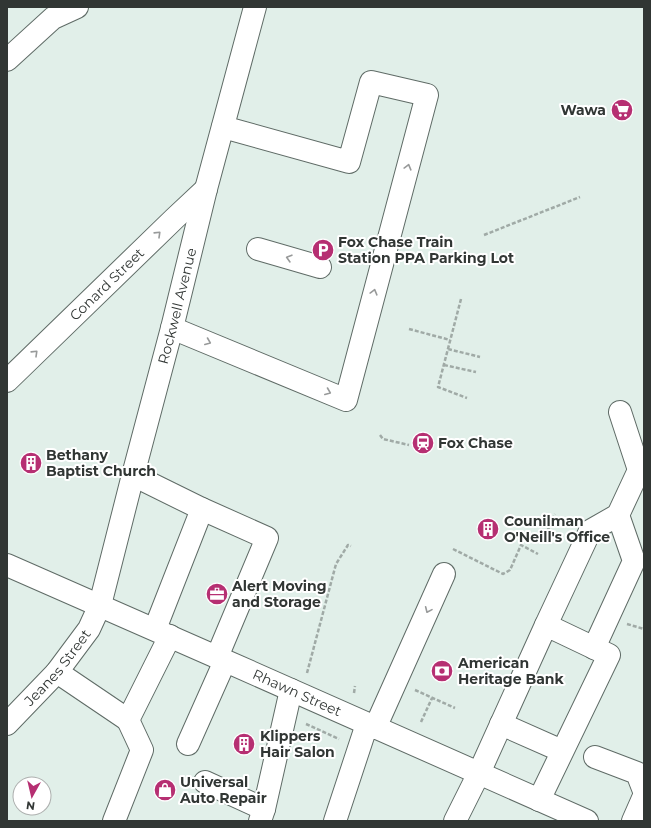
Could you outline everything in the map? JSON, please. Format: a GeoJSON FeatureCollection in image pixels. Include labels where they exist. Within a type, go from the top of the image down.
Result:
{"type":"FeatureCollection","features":[{"type":"Feature","properties":{"kind":"street"},"geometry":{"type":"LineString","coordinates":[[8,58],[53,18],[77,7]]}},
{"type":"Feature","properties":{"kind":"street","name":"Rockwell Avenue"},"geometry":{"type":"LineString","coordinates":[[100,605],[172,328],[206,189],[255,7]]}},
{"type":"Feature","properties":{"kind":"street"},"geometry":{"type":"LineString","coordinates":[[172,328],[346,400],[427,95],[371,82],[349,162],[223,127]]}},
{"type":"Feature","properties":{"kind":"street","name":"Conard Street"},"geometry":{"type":"LineString","coordinates":[[7,381],[206,189]]}},
{"type":"Feature","properties":{"kind":"street"},"geometry":{"type":"LineString","coordinates":[[258,249],[320,267]]}},
{"type":"Feature","properties":{"kind":"street"},"geometry":{"type":"LineString","coordinates":[[454,821],[501,724],[590,531],[618,515],[641,470],[620,412]]}},
{"type":"Feature","properties":{"kind":"street"},"geometry":{"type":"LineString","coordinates":[[133,476],[267,538],[188,744]]}},
{"type":"Feature","properties":{"kind":"street"},"geometry":{"type":"LineString","coordinates":[[128,720],[162,632],[202,509]]}},
{"type":"Feature","properties":{"kind":"street"},"geometry":{"type":"LineString","coordinates":[[594,648],[634,561],[618,515]]}},
{"type":"Feature","properties":{"kind":"street","name":"Rhawn Street"},"geometry":{"type":"LineString","coordinates":[[7,565],[162,632],[478,773],[549,810],[587,821]]}},
{"type":"Feature","properties":{"kind":"street"},"geometry":{"type":"LineString","coordinates":[[335,821],[371,726],[444,574]]}},
{"type":"Feature","properties":{"kind":"street","name":"Jeanes Street"},"geometry":{"type":"LineString","coordinates":[[7,724],[57,672],[90,629],[100,605]]}},
{"type":"Feature","properties":{"kind":"street"},"geometry":{"type":"LineString","coordinates":[[546,625],[609,655],[562,751],[549,810]]}},
{"type":"Feature","properties":{"kind":"street"},"geometry":{"type":"LineString","coordinates":[[57,672],[128,720],[142,750],[114,821]]}},
{"type":"Feature","properties":{"kind":"street"},"geometry":{"type":"LineString","coordinates":[[205,782],[262,815],[291,690]]}},
{"type":"Feature","properties":{"kind":"street"},"geometry":{"type":"LineString","coordinates":[[501,724],[562,751]]}},
{"type":"Feature","properties":{"kind":"street"},"geometry":{"type":"LineString","coordinates":[[595,757],[637,773],[644,791]]}},
{"type":"Feature","properties":{"kind":"street"},"geometry":{"type":"LineString","coordinates":[[633,821],[644,796]]}},
{"type":"Feature","properties":{"kind":"path"},"geometry":{"type":"LineString","coordinates":[[484,235],[580,197]]}},
{"type":"Feature","properties":{"kind":"path"},"geometry":{"type":"LineString","coordinates":[[461,299],[438,387],[467,398]]}},
{"type":"Feature","properties":{"kind":"path"},"geometry":{"type":"LineString","coordinates":[[408,328],[450,340]]}},
{"type":"Feature","properties":{"kind":"path"},"geometry":{"type":"LineString","coordinates":[[448,349],[480,357]]}},
{"type":"Feature","properties":{"kind":"path"},"geometry":{"type":"LineString","coordinates":[[444,365],[476,372]]}},
{"type":"Feature","properties":{"kind":"path"},"geometry":{"type":"LineString","coordinates":[[380,435],[384,438],[409,445]]}},
{"type":"Feature","properties":{"kind":"path"},"geometry":{"type":"LineString","coordinates":[[545,536],[555,514]]}},
{"type":"Feature","properties":{"kind":"path"},"geometry":{"type":"LineString","coordinates":[[307,673],[336,564],[348,545],[350,546]]}},
{"type":"Feature","properties":{"kind":"path"},"geometry":{"type":"LineString","coordinates":[[453,549],[503,574],[510,570],[521,545],[538,554]]}},
{"type":"Feature","properties":{"kind":"path"},"geometry":{"type":"LineString","coordinates":[[354,693],[355,686]]}},
{"type":"Feature","properties":{"kind":"path"},"geometry":{"type":"LineString","coordinates":[[412,689],[455,708]]}},
{"type":"Feature","properties":{"kind":"path"},"geometry":{"type":"LineString","coordinates":[[421,722],[432,698]]}},
{"type":"Feature","properties":{"kind":"path"},"geometry":{"type":"LineString","coordinates":[[301,722],[342,740]]}},
{"type":"Feature","properties":{"kind":"place","name":"Wawa"},"geometry":{"type":"Point","coordinates":[622,110]}},
{"type":"Feature","properties":{"kind":"place","name":"Fox Chase Train Station PPA Parking Lot"},"geometry":{"type":"Point","coordinates":[323,250]}},
{"type":"Feature","properties":{"kind":"place","name":"Fox Chase"},"geometry":{"type":"Point","coordinates":[423,443]}},
{"type":"Feature","properties":{"kind":"place","name":"Bethany Baptist Church"},"geometry":{"type":"Point","coordinates":[31,463]}},
{"type":"Feature","properties":{"kind":"place","name":"Counilman O'Neill's Office"},"geometry":{"type":"Point","coordinates":[488,529]}},
{"type":"Feature","properties":{"kind":"place","name":"Alert Moving and Storage"},"geometry":{"type":"Point","coordinates":[217,594]}},
{"type":"Feature","properties":{"kind":"place","name":"American Heritage Bank"},"geometry":{"type":"Point","coordinates":[442,671]}},
{"type":"Feature","properties":{"kind":"place","name":"Klippers Hair Salon"},"geometry":{"type":"Point","coordinates":[244,744]}},
{"type":"Feature","properties":{"kind":"place","name":"Universal Auto Repair"},"geometry":{"type":"Point","coordinates":[165,790]}}]}
